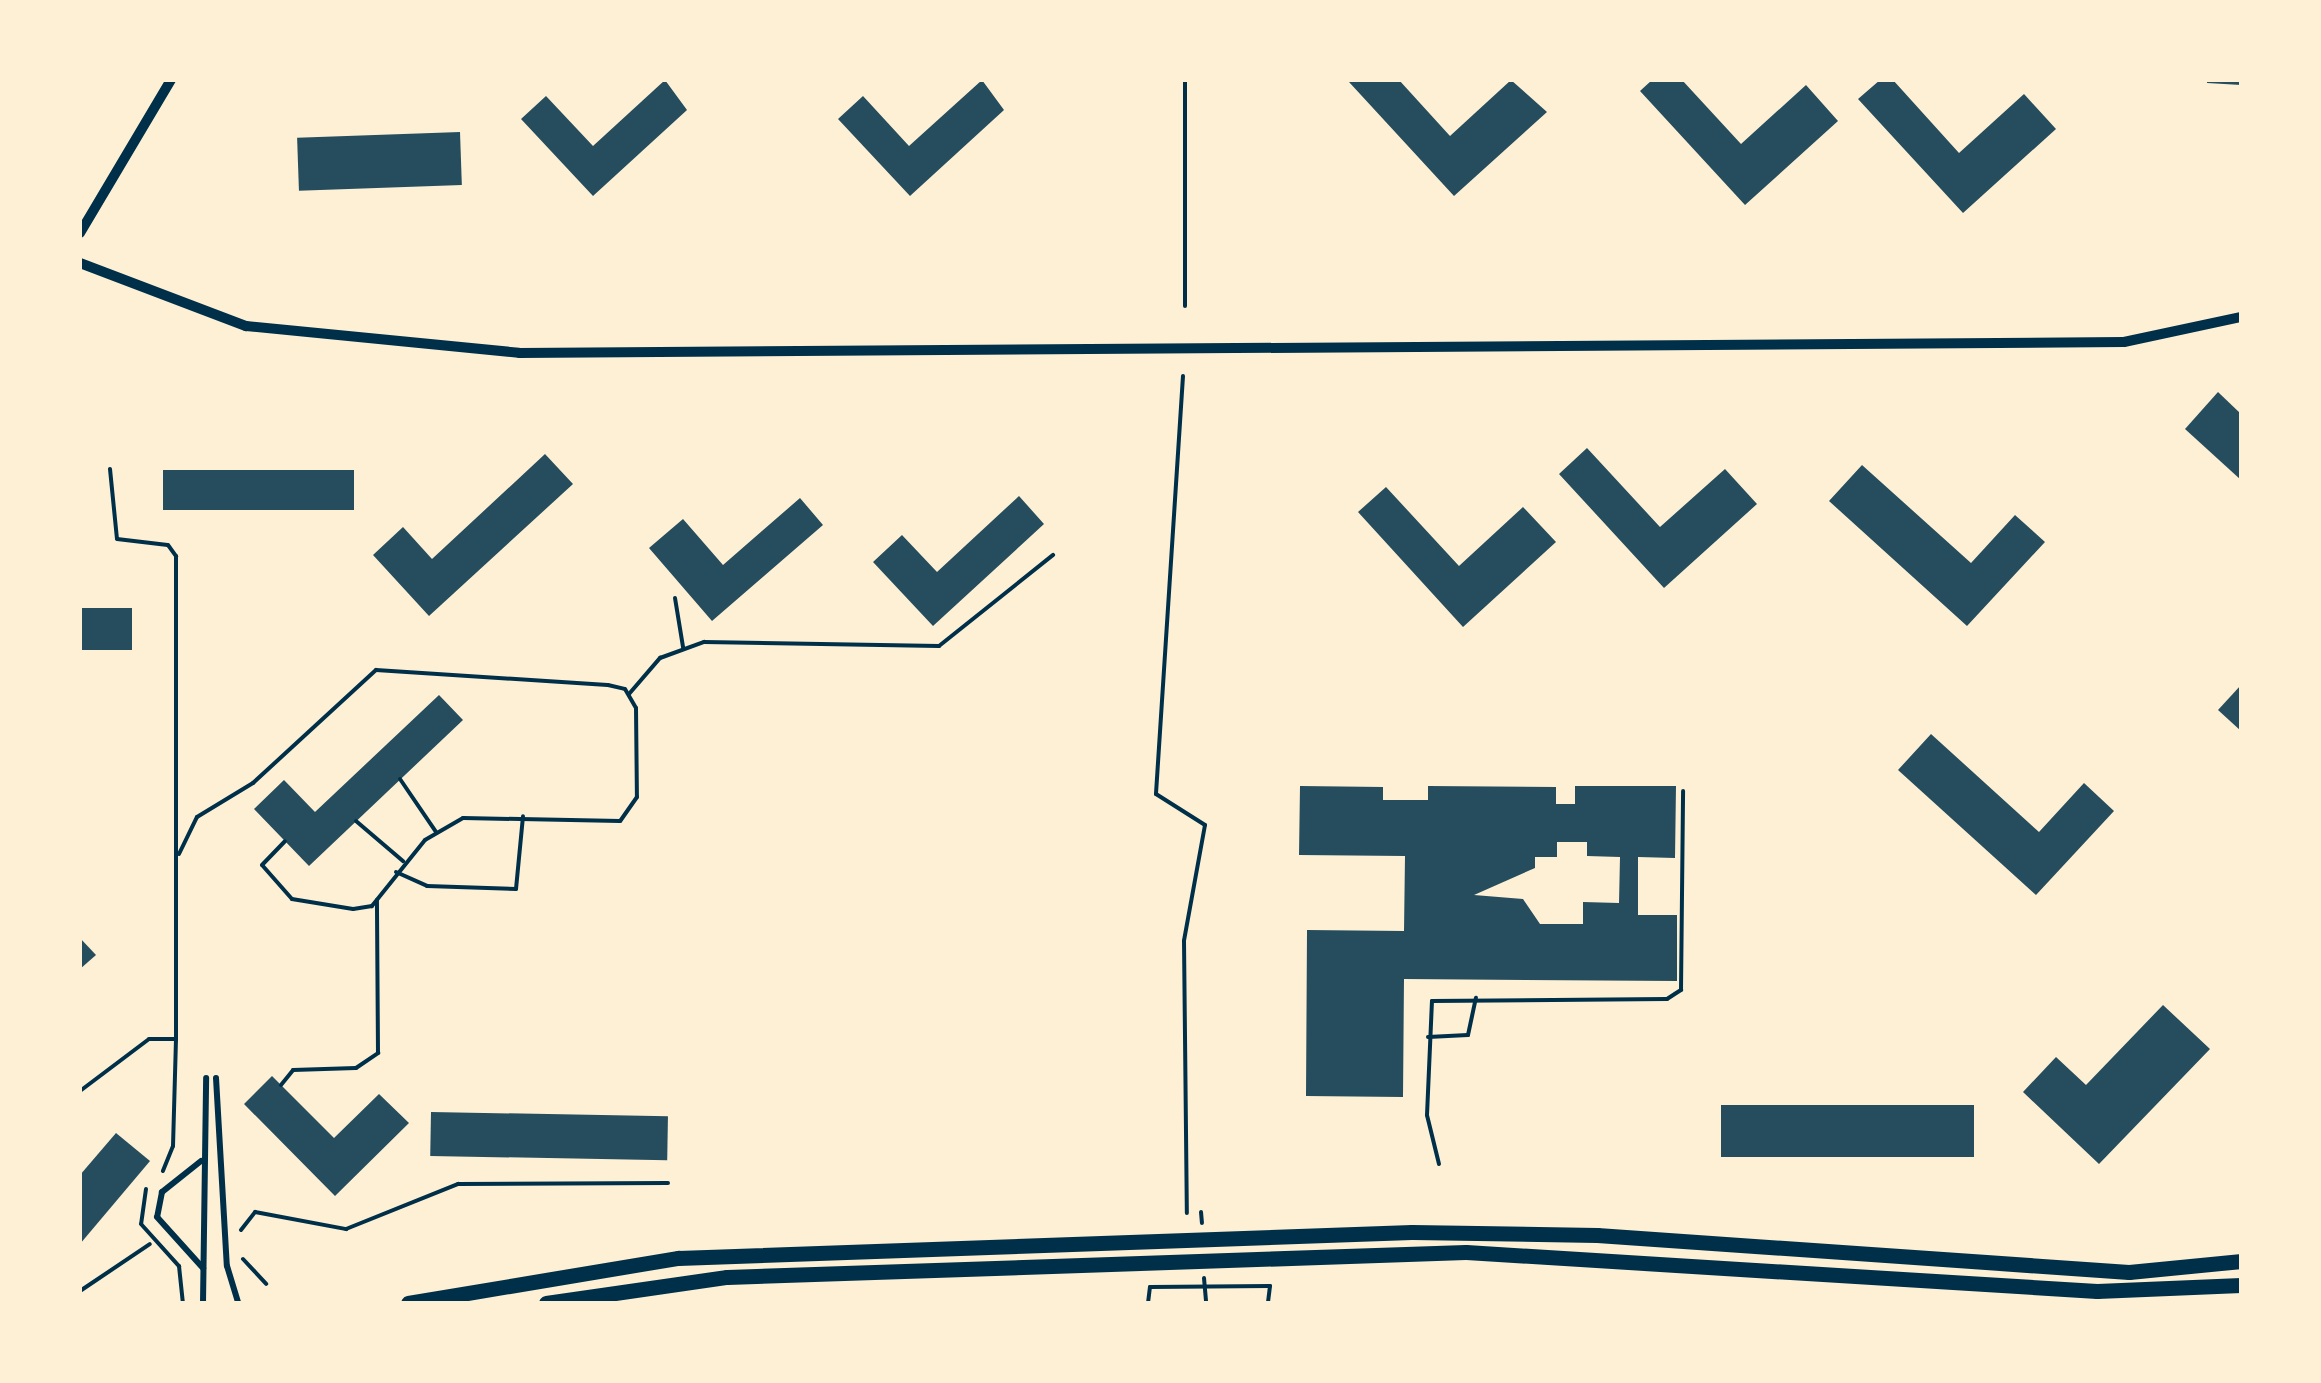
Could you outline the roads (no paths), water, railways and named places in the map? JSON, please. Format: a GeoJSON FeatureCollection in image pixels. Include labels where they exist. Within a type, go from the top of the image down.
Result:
{"type":"FeatureCollection","features":[{"type":"Feature","properties":{"kind":"street"},"geometry":{"type":"LineString","coordinates":[[80,233],[170,80]]}},
{"type":"Feature","properties":{"kind":"street"},"geometry":{"type":"LineString","coordinates":[[80,263],[246,326],[519,354],[2124,342],[2241,317]]}},
{"type":"Feature","properties":{"kind":"street"},"geometry":{"type":"LineString","coordinates":[[408,1303],[695,1257],[1432,1231],[2129,1272],[2241,1261]]}},
{"type":"Feature","properties":{"kind":"street"},"geometry":{"type":"LineString","coordinates":[[546,1303],[728,1276],[1466,1252],[2097,1291],[2241,1285]]}},
{"type":"Feature","properties":{"kind":"lane"},"geometry":{"type":"LineString","coordinates":[[204,1303],[202,1160],[206,1078]]}},
{"type":"Feature","properties":{"kind":"lane"},"geometry":{"type":"LineString","coordinates":[[216,1078],[227,1266],[238,1303]]}},
{"type":"Feature","properties":{"kind":"lane"},"geometry":{"type":"LineString","coordinates":[[202,1160],[162,1192],[157,1217],[204,1269]]}}]}
